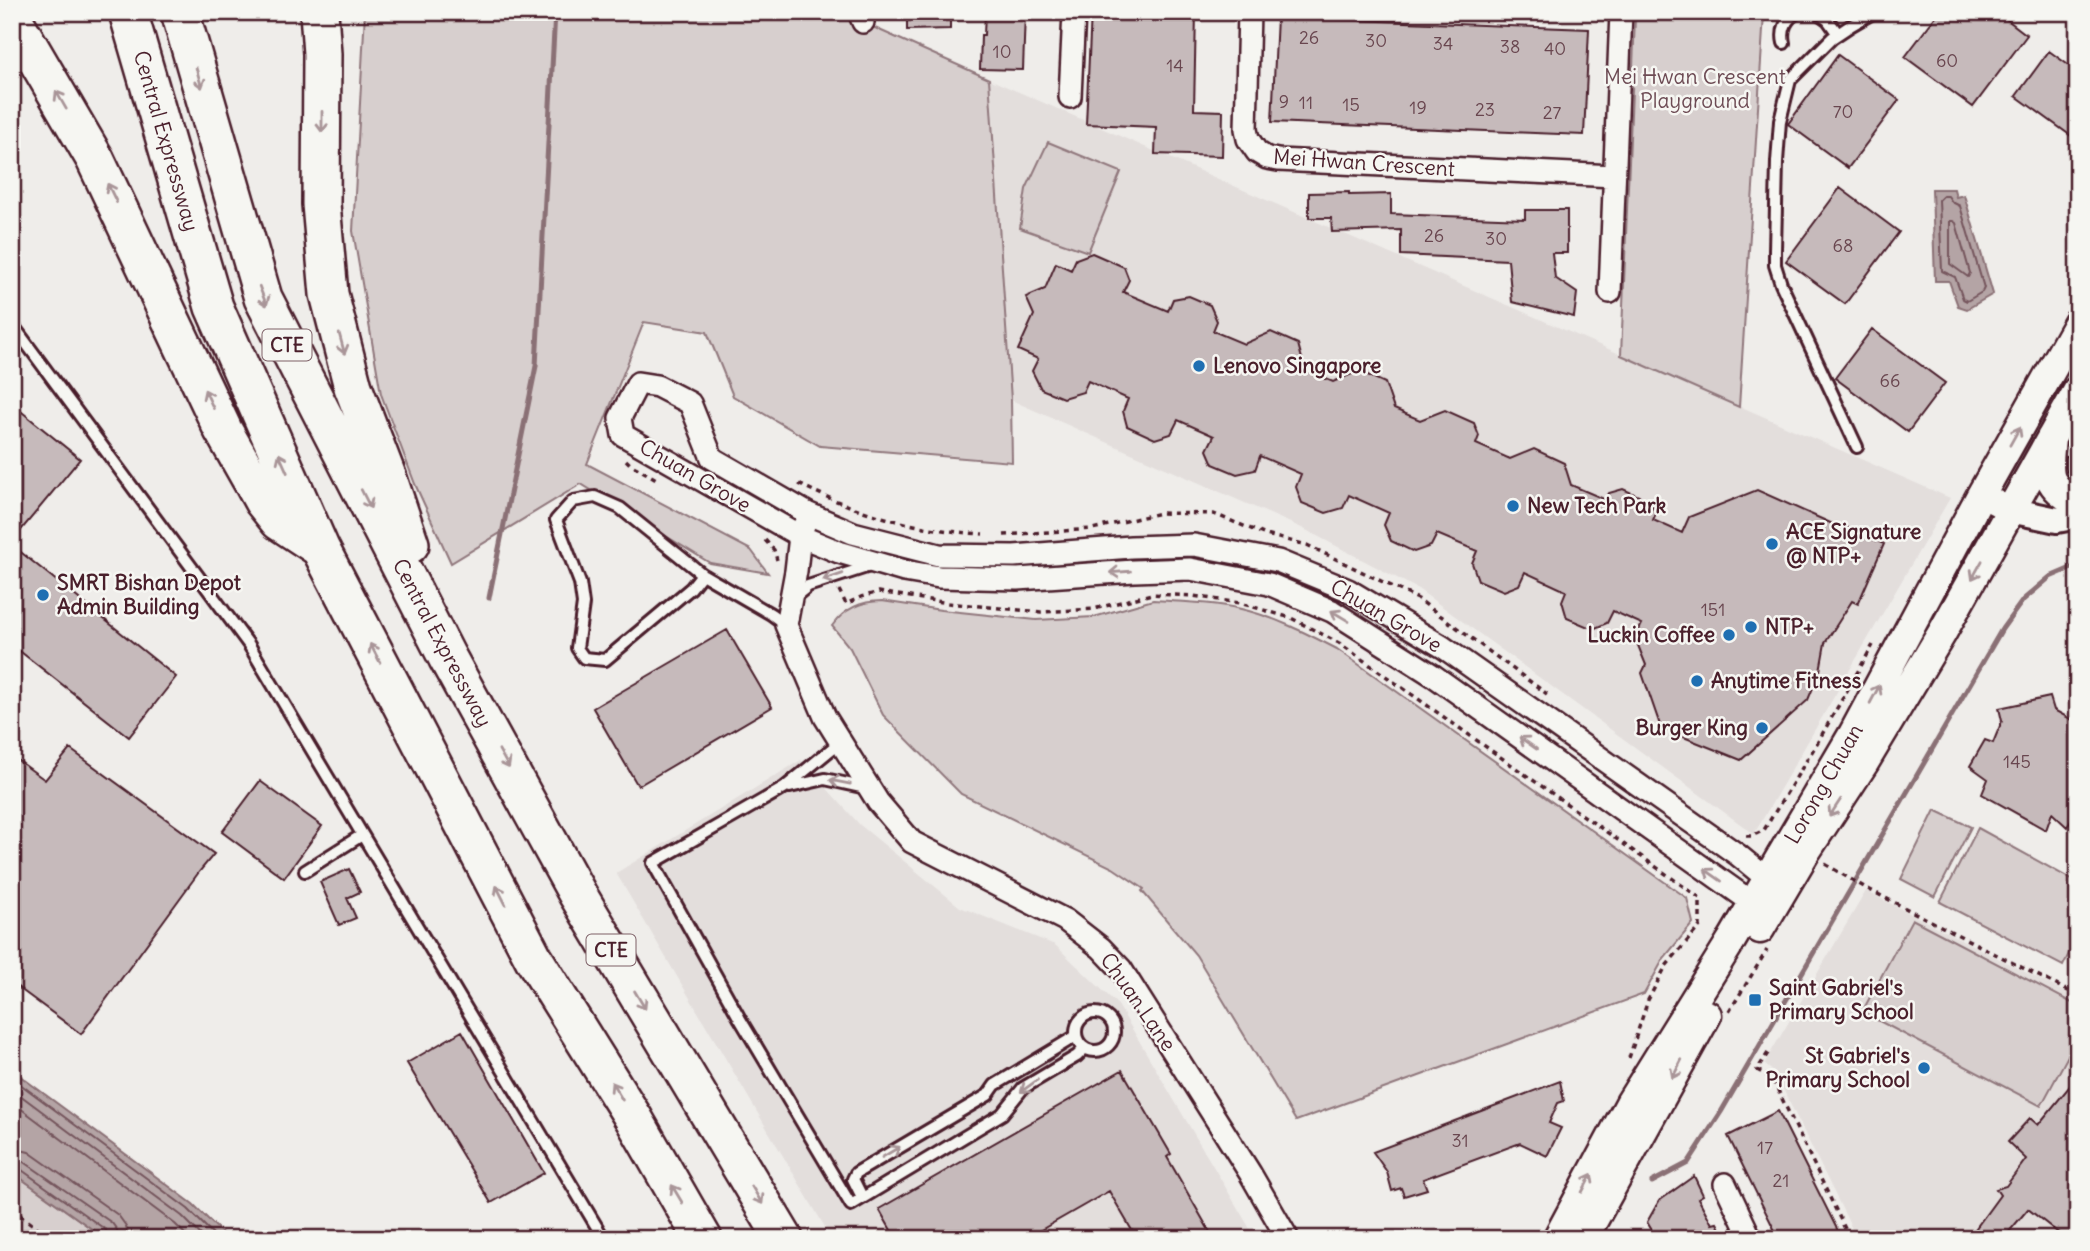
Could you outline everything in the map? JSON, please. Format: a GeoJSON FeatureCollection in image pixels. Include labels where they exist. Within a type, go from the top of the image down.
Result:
{"type":"FeatureCollection","features":[{"type":"Feature","properties":{"kind":"highway","name":"Central Expressway"},"geometry":{"type":"LineString","coordinates":[[128,12],[214,307],[320,548],[534,959],[634,1119],[703,1239]]}},
{"type":"Feature","properties":{"kind":"highway","name":"Central Expressway"},"geometry":{"type":"LineString","coordinates":[[180,12],[263,298],[447,657],[578,895],[784,1239]]}},
{"type":"Feature","properties":{"kind":"highway"},"geometry":{"type":"LineString","coordinates":[[319,12],[322,54],[321,204],[329,295],[353,387],[387,476],[447,657]]}},
{"type":"Feature","properties":{"kind":"highway"},"geometry":{"type":"LineString","coordinates":[[322,54],[326,12]]}},
{"type":"Feature","properties":{"kind":"highway"},"geometry":{"type":"LineString","coordinates":[[12,17],[95,159],[223,429],[263,501],[279,521],[320,548]]}},
{"type":"Feature","properties":{"kind":"main road","name":"Lorong Chuan"},"geometry":{"type":"LineString","coordinates":[[1558,1239],[1702,1023],[1981,495],[2078,323]]}},
{"type":"Feature","properties":{"kind":"main road","name":"Lorong Chuan"},"geometry":{"type":"LineString","coordinates":[[1768,898],[1805,853],[1864,763],[1935,645],[2078,390]]}},
{"type":"Feature","properties":{"kind":"main road"},"geometry":{"type":"LineString","coordinates":[[2051,436],[2049,469],[2052,483],[2060,494],[2078,503]]}},
{"type":"Feature","properties":{"kind":"main road","name":"Lorong Chuan"},"geometry":{"type":"LineString","coordinates":[[1583,1239],[1635,1121]]}},
{"type":"Feature","properties":{"kind":"street"},"geometry":{"type":"LineString","coordinates":[[1070,97],[1074,12]]}},
{"type":"Feature","properties":{"kind":"street","name":"Mei Hwan Crescent"},"geometry":{"type":"LineString","coordinates":[[1249,12],[1246,128],[1254,149],[1262,156],[1278,160],[1614,176]]}},
{"type":"Feature","properties":{"kind":"street"},"geometry":{"type":"LineString","coordinates":[[1610,292],[1621,12]]}},
{"type":"Feature","properties":{"kind":"street","name":"Chuan Grove"},"geometry":{"type":"LineString","coordinates":[[638,383],[657,386],[690,403],[712,458],[809,514],[853,533],[939,555],[1014,556],[1194,545],[1278,561],[1348,590],[1443,647],[1738,855],[1768,898],[1332,611],[1269,584],[1190,569],[1018,579],[939,577],[904,571],[839,552],[800,536],[623,435],[620,418],[638,383]]}},
{"type":"Feature","properties":{"kind":"street"},"geometry":{"type":"LineString","coordinates":[[1981,495],[2010,510],[2057,520],[2078,516]]}},
{"type":"Feature","properties":{"kind":"street"},"geometry":{"type":"LineString","coordinates":[[786,625],[800,536],[809,514]]}},
{"type":"Feature","properties":{"kind":"street","name":"Chuan Lane"},"geometry":{"type":"LineString","coordinates":[[786,625],[825,717],[869,788],[912,842],[1065,920],[1101,948],[1125,977],[1250,1173],[1288,1239]]}},
{"type":"Feature","properties":{"kind":"street"},"geometry":{"type":"LineString","coordinates":[[1725,1184],[1751,1239]]}},
{"type":"Feature","properties":{"kind":"lane"},"geometry":{"type":"LineString","coordinates":[[1784,43],[1783,31],[1786,23],[1798,12]]}},
{"type":"Feature","properties":{"kind":"lane"},"geometry":{"type":"LineString","coordinates":[[1817,12],[1828,20],[1838,34]]}},
{"type":"Feature","properties":{"kind":"lane"},"geometry":{"type":"LineString","coordinates":[[1857,447],[1781,284],[1775,258],[1777,162],[1780,121],[1790,80],[1838,34],[1874,12]]}},
{"type":"Feature","properties":{"kind":"lane"},"geometry":{"type":"LineString","coordinates":[[12,324],[249,645],[604,1239]]}},
{"type":"Feature","properties":{"kind":"lane"},"geometry":{"type":"LineString","coordinates":[[702,574],[691,588],[605,660],[584,658],[577,648],[583,604],[580,583],[556,520],[573,501],[595,497],[621,508],[702,574],[786,625]]}},
{"type":"Feature","properties":{"kind":"lane"},"geometry":{"type":"LineString","coordinates":[[790,601],[808,586],[879,563]]}},
{"type":"Feature","properties":{"kind":"lane"},"geometry":{"type":"LineString","coordinates":[[840,742],[784,788],[653,863],[740,1019],[851,1205],[1002,1114],[1023,1088],[1077,1056],[1085,1048]]}},
{"type":"Feature","properties":{"kind":"lane"},"geometry":{"type":"LineString","coordinates":[[784,788],[825,779],[869,788]]}},
{"type":"Feature","properties":{"kind":"lane"},"geometry":{"type":"LineString","coordinates":[[305,871],[362,835]]}},
{"type":"Feature","properties":{"kind":"lane"},"geometry":{"type":"LineString","coordinates":[[1094,1013],[1108,1018],[1114,1033],[1107,1047],[1092,1050],[1085,1048],[1076,1035],[1080,1020],[1094,1013]]}},
{"type":"Feature","properties":{"kind":"lane"},"geometry":{"type":"LineString","coordinates":[[862,1197],[853,1179],[856,1173],[988,1094],[995,1085],[1076,1035]]}},
{"type":"Feature","properties":{"kind":"path"},"geometry":{"type":"LineString","coordinates":[[846,604],[879,592],[948,603],[1041,612],[1094,609],[1152,594],[1193,596],[1240,603],[1291,618],[1339,643],[1700,898],[1700,926],[1667,966],[1648,1000],[1627,1062]]}},
{"type":"Feature","properties":{"kind":"path"},"geometry":{"type":"LineString","coordinates":[[1794,782],[1816,745]]}},
{"type":"Feature","properties":{"kind":"path"},"geometry":{"type":"LineString","coordinates":[[1836,871],[2078,996]]}},
{"type":"Feature","properties":{"kind":"path"},"geometry":{"type":"LineString","coordinates":[[1768,1053],[1758,1070],[1772,1079],[1850,1239]]}},
{"type":"Feature","properties":{"kind":"path"},"geometry":{"type":"LineString","coordinates":[[12,1209],[52,1239]]}},
{"type":"Feature","properties":{"kind":"shaded area"},"geometry":{"type":"Polygon","coordinates":[[[989,79],[1950,498],[1754,834],[1418,589],[1304,529],[1011,400],[989,79]]]}},
{"type":"Feature","properties":{"kind":"shaded area"},"geometry":{"type":"Polygon","coordinates":[[[801,760],[860,825],[960,907],[1055,945],[1118,1005],[1256,1239],[832,1239],[616,873],[801,760]]]}},
{"type":"Feature","properties":{"kind":"shaded area","name":"St Gabriel's Primary School"},"geometry":{"type":"Polygon","coordinates":[[[1866,891],[2078,999],[2078,1239],[1857,1239],[1775,1073],[1764,1064],[1866,891]]]}},
{"type":"Feature","properties":{"kind":"green space"},"geometry":{"type":"Polygon","coordinates":[[[365,12],[835,12],[989,79],[1011,400],[1012,462],[820,446],[733,396],[707,332],[644,322],[587,464],[751,550],[768,573],[710,563],[581,484],[451,563],[415,484],[381,394],[353,231],[365,12]]]}},
{"type":"Feature","properties":{"kind":"green space","name":"Mei Hwan Crescent Playground"},"geometry":{"type":"Polygon","coordinates":[[[1641,12],[1764,14],[1739,407],[1621,355],[1635,18],[1641,12]]]}},
{"type":"Feature","properties":{"kind":"green space"},"geometry":{"type":"Polygon","coordinates":[[[1048,142],[1121,172],[1088,252],[1020,228],[1026,189],[1048,142]]]}},
{"type":"Feature","properties":{"kind":"green space"},"geometry":{"type":"Polygon","coordinates":[[[1153,600],[1219,605],[1254,612],[1337,649],[1687,898],[1693,923],[1664,958],[1644,994],[1296,1121],[1196,955],[1142,891],[1144,889],[1113,868],[961,794],[883,715],[850,648],[832,626],[848,611],[860,604],[874,601],[1036,620],[1094,617],[1153,600]]]}},
{"type":"Feature","properties":{"kind":"green space"},"geometry":{"type":"Polygon","coordinates":[[[1935,810],[1971,827],[1935,897],[1901,879],[1935,810]]]}},
{"type":"Feature","properties":{"kind":"green space"},"geometry":{"type":"Polygon","coordinates":[[[1978,828],[2078,883],[2078,935],[2063,966],[1940,902],[1978,828]]]}},
{"type":"Feature","properties":{"kind":"green space"},"geometry":{"type":"Polygon","coordinates":[[[1912,919],[2078,1006],[2078,1037],[2041,1106],[1862,1012],[1912,919]]]}},
{"type":"Feature","properties":{"kind":"green space"},"geometry":{"type":"Polygon","coordinates":[[[12,1172],[106,1239],[12,1239],[12,1172]]]}},
{"type":"Feature","properties":{"kind":"water"},"geometry":{"type":"Polygon","coordinates":[[[1932,189],[1954,189],[1956,197],[1964,195],[1993,294],[1967,309],[1958,306],[1949,281],[1935,281],[1932,189]]]}},
{"type":"Feature","properties":{"kind":"water"},"geometry":{"type":"Polygon","coordinates":[[[12,1070],[193,1204],[228,1239],[106,1239],[12,1172],[12,1070]]]}},
{"type":"Feature","properties":{"kind":"building"},"geometry":{"type":"Polygon","coordinates":[[[907,12],[950,12],[950,29],[907,30],[907,12]]]}},
{"type":"Feature","properties":{"kind":"building"},"geometry":{"type":"Polygon","coordinates":[[[985,12],[1025,12],[1023,70],[980,69],[985,12]]]}},
{"type":"Feature","properties":{"kind":"building"},"geometry":{"type":"Polygon","coordinates":[[[1091,12],[1196,12],[1194,110],[1223,111],[1222,156],[1155,154],[1156,127],[1086,124],[1091,12]]]}},
{"type":"Feature","properties":{"kind":"building"},"geometry":{"type":"Polygon","coordinates":[[[1939,12],[1997,12],[2027,35],[1973,107],[1905,57],[1939,12]]]}},
{"type":"Feature","properties":{"kind":"building"},"geometry":{"type":"Polygon","coordinates":[[[1277,17],[1589,29],[1584,135],[1272,122],[1277,17]]]}},
{"type":"Feature","properties":{"kind":"building"},"geometry":{"type":"Polygon","coordinates":[[[2049,51],[2078,72],[2078,141],[2016,96],[2049,51]]]}},
{"type":"Feature","properties":{"kind":"building"},"geometry":{"type":"Polygon","coordinates":[[[1838,55],[1899,100],[1848,168],[1788,124],[1838,55]]]}},
{"type":"Feature","properties":{"kind":"building"},"geometry":{"type":"Polygon","coordinates":[[[1840,188],[1899,232],[1845,304],[1786,261],[1840,188]]]}},
{"type":"Feature","properties":{"kind":"building"},"geometry":{"type":"Polygon","coordinates":[[[1349,192],[1349,195],[1391,194],[1391,214],[1525,219],[1525,210],[1567,210],[1567,253],[1552,253],[1555,278],[1577,293],[1574,317],[1512,302],[1508,260],[1401,255],[1401,230],[1332,232],[1331,218],[1309,218],[1309,193],[1349,192]]]}},
{"type":"Feature","properties":{"kind":"building","name":"New Tech Park"},"geometry":{"type":"Polygon","coordinates":[[[1092,253],[1124,267],[1129,280],[1123,292],[1168,311],[1173,299],[1189,296],[1210,305],[1217,321],[1213,331],[1244,344],[1271,332],[1298,344],[1305,370],[1333,382],[1359,371],[1385,383],[1394,409],[1420,420],[1445,410],[1474,423],[1479,436],[1476,444],[1510,459],[1534,449],[1564,463],[1571,485],[1606,500],[1609,493],[1623,489],[1650,501],[1656,513],[1653,520],[1682,533],[1689,517],[1757,490],[1884,544],[1858,604],[1852,601],[1825,643],[1820,671],[1808,700],[1741,760],[1661,728],[1642,673],[1646,665],[1635,638],[1642,624],[1613,611],[1607,623],[1593,629],[1567,618],[1562,601],[1566,591],[1525,572],[1519,585],[1504,591],[1478,580],[1472,563],[1477,551],[1437,534],[1431,546],[1414,552],[1391,541],[1384,525],[1389,513],[1349,495],[1343,508],[1326,513],[1302,503],[1296,487],[1301,474],[1260,456],[1255,470],[1237,474],[1213,464],[1207,450],[1214,436],[1178,420],[1171,434],[1155,439],[1127,426],[1123,411],[1128,399],[1088,381],[1083,392],[1063,398],[1041,389],[1032,371],[1038,359],[1018,350],[1034,315],[1026,297],[1045,289],[1056,263],[1071,270],[1076,259],[1092,253]]]}},
{"type":"Feature","properties":{"kind":"building"},"geometry":{"type":"Polygon","coordinates":[[[1872,329],[1945,383],[1908,432],[1835,378],[1872,329]]]}},
{"type":"Feature","properties":{"kind":"building","name":"SMRT Bishan Depot Admin Building"},"geometry":{"type":"Polygon","coordinates":[[[12,404],[80,459],[12,541],[12,404]]]}},
{"type":"Feature","properties":{"kind":"building"},"geometry":{"type":"Polygon","coordinates":[[[2078,454],[2078,484],[2068,475],[2066,457],[2078,454]]]}},
{"type":"Feature","properties":{"kind":"building","name":"SMRT Bishan Depot Admin Building"},"geometry":{"type":"Polygon","coordinates":[[[12,545],[176,677],[129,737],[12,645],[12,545]]]}},
{"type":"Feature","properties":{"kind":"building"},"geometry":{"type":"Polygon","coordinates":[[[727,630],[772,707],[638,786],[593,708],[727,630]]]}},
{"type":"Feature","properties":{"kind":"building"},"geometry":{"type":"Polygon","coordinates":[[[2050,697],[2054,710],[2078,723],[2078,810],[2067,827],[2052,813],[2046,830],[1982,794],[1988,779],[1970,766],[1985,740],[1993,743],[2002,721],[1999,708],[2050,697]]]}},
{"type":"Feature","properties":{"kind":"building"},"geometry":{"type":"Polygon","coordinates":[[[70,749],[214,854],[81,1034],[12,983],[12,756],[45,780],[70,749]]]}},
{"type":"Feature","properties":{"kind":"building"},"geometry":{"type":"Polygon","coordinates":[[[260,781],[322,826],[284,878],[222,832],[260,781]]]}},
{"type":"Feature","properties":{"kind":"building"},"geometry":{"type":"Polygon","coordinates":[[[349,869],[360,892],[347,898],[356,918],[339,925],[320,882],[349,869]]]}},
{"type":"Feature","properties":{"kind":"building"},"geometry":{"type":"Polygon","coordinates":[[[462,1031],[544,1173],[491,1203],[407,1063],[462,1031]]]}},
{"type":"Feature","properties":{"kind":"building"},"geometry":{"type":"Polygon","coordinates":[[[1122,1070],[1171,1154],[1167,1157],[1214,1239],[1137,1239],[1109,1191],[1025,1239],[896,1239],[879,1209],[1122,1070]]]}},
{"type":"Feature","properties":{"kind":"building"},"geometry":{"type":"Polygon","coordinates":[[[2078,1076],[2078,1239],[2066,1239],[2028,1209],[2003,1239],[1968,1239],[2000,1195],[1996,1189],[2006,1186],[2026,1159],[2008,1142],[2030,1118],[2038,1125],[2078,1076]]]}},
{"type":"Feature","properties":{"kind":"building"},"geometry":{"type":"Polygon","coordinates":[[[1560,1081],[1564,1101],[1558,1103],[1549,1123],[1561,1128],[1547,1156],[1520,1143],[1423,1179],[1427,1189],[1404,1196],[1401,1188],[1392,1191],[1387,1172],[1373,1152],[1560,1081]]]}},
{"type":"Feature","properties":{"kind":"building"},"geometry":{"type":"Polygon","coordinates":[[[1778,1111],[1842,1239],[1779,1239],[1728,1136],[1778,1111]]]}},
{"type":"Feature","properties":{"kind":"building"},"geometry":{"type":"Polygon","coordinates":[[[1694,1176],[1703,1195],[1698,1198],[1712,1224],[1717,1223],[1725,1239],[1657,1239],[1647,1222],[1659,1201],[1694,1176]]]}},
{"type":"Feature","properties":{"kind":"waterway"},"geometry":{"type":"LineString","coordinates":[[489,598],[536,366],[555,12]]}},
{"type":"Feature","properties":{"kind":"waterway"},"geometry":{"type":"LineString","coordinates":[[1652,1182],[1688,1163],[1721,1112],[2002,629],[2023,600],[2050,577],[2078,565]]}},
{"type":"Feature","properties":{"kind":"place","name":"Lenovo Singapore"},"geometry":{"type":"Point","coordinates":[1199,366]}},
{"type":"Feature","properties":{"kind":"place","name":"New Tech Park"},"geometry":{"type":"Point","coordinates":[1513,506]}},
{"type":"Feature","properties":{"kind":"place","name":"ACE Signature @ NTP+"},"geometry":{"type":"Point","coordinates":[1772,544]}},
{"type":"Feature","properties":{"kind":"place","name":"SMRT Bishan Depot Admin Building"},"geometry":{"type":"Point","coordinates":[43,595]}},
{"type":"Feature","properties":{"kind":"place","name":"NTP+"},"geometry":{"type":"Point","coordinates":[1751,627]}},
{"type":"Feature","properties":{"kind":"place","name":"Luckin Coffee"},"geometry":{"type":"Point","coordinates":[1729,635]}},
{"type":"Feature","properties":{"kind":"place","name":"Anytime Fitness"},"geometry":{"type":"Point","coordinates":[1697,681]}},
{"type":"Feature","properties":{"kind":"place","name":"Burger King"},"geometry":{"type":"Point","coordinates":[1762,728]}},
{"type":"Feature","properties":{"kind":"place","name":"Saint Gabriel's Primary School"},"geometry":{"type":"Point","coordinates":[1755,1000]}},
{"type":"Feature","properties":{"kind":"place","name":"St Gabriel's Primary School"},"geometry":{"type":"Point","coordinates":[1924,1068]}}]}
